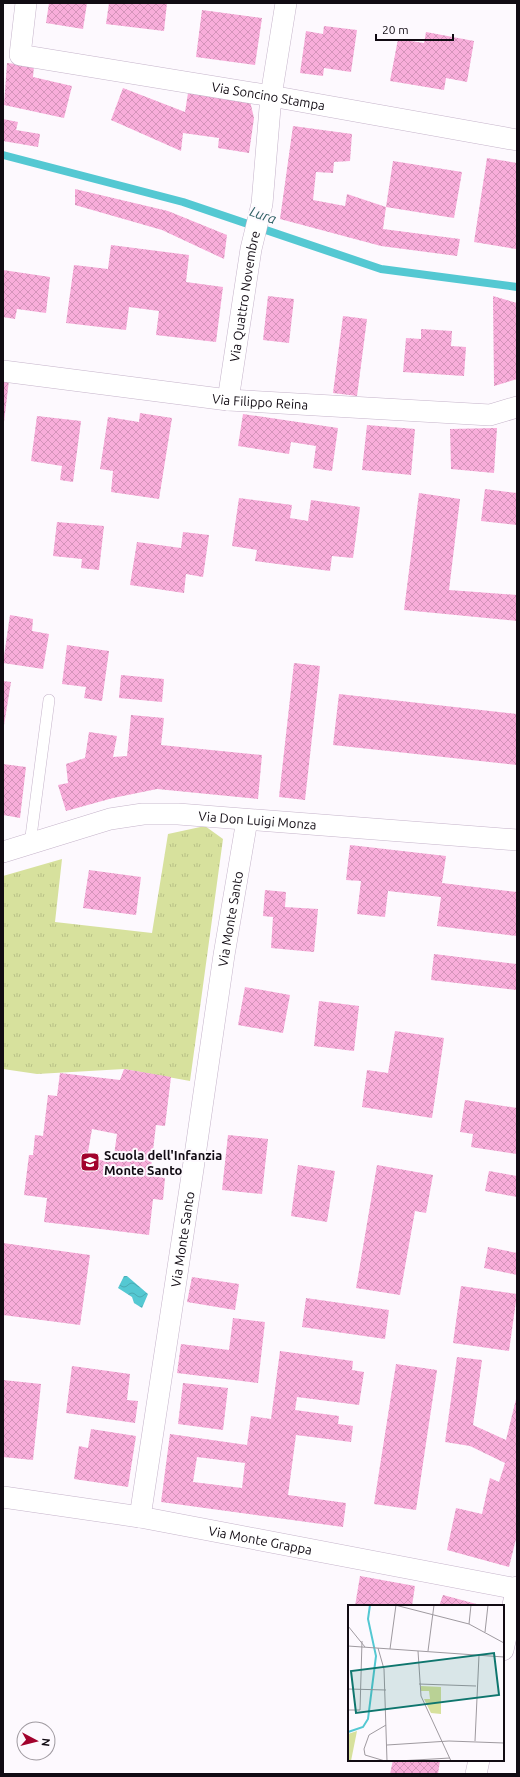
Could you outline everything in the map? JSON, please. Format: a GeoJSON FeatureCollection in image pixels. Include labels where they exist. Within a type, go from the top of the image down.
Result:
{"type":"FeatureCollection","features":[{"type":"Feature","properties":{"kind":"street","name":"Via Soncino Stampa"},"geometry":{"type":"LineString","coordinates":[[26,3],[20,55],[271,96],[517,140]]}},
{"type":"Feature","properties":{"kind":"street","name":"Via Quattro Novembre"},"geometry":{"type":"LineString","coordinates":[[228,400],[251,249],[262,204],[271,96],[286,3]]}},
{"type":"Feature","properties":{"kind":"street","name":"Via Filippo Reina"},"geometry":{"type":"LineString","coordinates":[[3,371],[228,400],[490,415],[517,407]]}},
{"type":"Feature","properties":{"kind":"street","name":"Via Don Luigi Monza"},"geometry":{"type":"LineString","coordinates":[[3,852],[110,819],[143,814],[178,814],[517,840]]}},
{"type":"Feature","properties":{"kind":"street","name":"Via Monte Santo"},"geometry":{"type":"LineString","coordinates":[[140,1517],[224,956],[248,820]]}},
{"type":"Feature","properties":{"kind":"street","name":"Via Monte Grappa"},"geometry":{"type":"LineString","coordinates":[[3,1497],[140,1517],[517,1588]]}},
{"type":"Feature","properties":{"kind":"street"},"geometry":{"type":"LineString","coordinates":[[504,1646],[517,1588]]}},
{"type":"Feature","properties":{"kind":"street"},"geometry":{"type":"LineString","coordinates":[[476,1774],[479,1761]]}},
{"type":"Feature","properties":{"kind":"lane"},"geometry":{"type":"LineString","coordinates":[[30,844],[49,700]]}},
{"type":"Feature","properties":{"kind":"green space"},"geometry":{"type":"Polygon","coordinates":[[[205,826],[223,839],[190,1081],[124,1069],[37,1074],[3,1069],[3,876],[62,859],[55,922],[152,933],[168,834],[205,826]]]}},
{"type":"Feature","properties":{"kind":"water"},"geometry":{"type":"Polygon","coordinates":[[[124,1276],[127,1276],[148,1294],[142,1308],[134,1303],[132,1297],[118,1288],[124,1276]]]}},
{"type":"Feature","properties":{"kind":"building"},"geometry":{"type":"Polygon","coordinates":[[[49,3],[87,3],[83,29],[46,23],[49,3]]]}},
{"type":"Feature","properties":{"kind":"building"},"geometry":{"type":"Polygon","coordinates":[[[109,3],[167,3],[164,31],[106,24],[109,3]]]}},
{"type":"Feature","properties":{"kind":"building"},"geometry":{"type":"Polygon","coordinates":[[[202,10],[262,18],[255,65],[196,57],[202,10]]]}},
{"type":"Feature","properties":{"kind":"building"},"geometry":{"type":"Polygon","coordinates":[[[324,26],[357,30],[351,72],[324,68],[323,76],[300,73],[306,31],[323,34],[324,26]]]}},
{"type":"Feature","properties":{"kind":"building"},"geometry":{"type":"Polygon","coordinates":[[[426,32],[474,41],[467,82],[446,78],[444,90],[390,81],[398,39],[424,43],[426,32]]]}},
{"type":"Feature","properties":{"kind":"building"},"geometry":{"type":"Polygon","coordinates":[[[7,63],[34,66],[33,77],[72,86],[64,118],[4,105],[7,63]]]}},
{"type":"Feature","properties":{"kind":"building"},"geometry":{"type":"Polygon","coordinates":[[[123,88],[185,112],[188,93],[250,101],[254,118],[249,153],[218,148],[219,138],[183,133],[181,151],[111,120],[123,88]]]}},
{"type":"Feature","properties":{"kind":"building"},"geometry":{"type":"Polygon","coordinates":[[[3,119],[18,122],[16,130],[40,134],[38,147],[3,141],[3,119]]]}},
{"type":"Feature","properties":{"kind":"building"},"geometry":{"type":"Polygon","coordinates":[[[293,126],[352,134],[350,161],[334,162],[333,173],[316,172],[313,200],[345,206],[347,194],[386,207],[383,229],[460,239],[457,256],[381,246],[280,219],[293,126]]]}},
{"type":"Feature","properties":{"kind":"building"},"geometry":{"type":"Polygon","coordinates":[[[487,158],[517,163],[516,249],[474,242],[487,158]]]}},
{"type":"Feature","properties":{"kind":"building"},"geometry":{"type":"Polygon","coordinates":[[[393,161],[462,172],[454,218],[386,207],[393,161]]]}},
{"type":"Feature","properties":{"kind":"building"},"geometry":{"type":"Polygon","coordinates":[[[75,189],[168,211],[227,235],[224,259],[162,230],[75,205],[75,189]]]}},
{"type":"Feature","properties":{"kind":"building"},"geometry":{"type":"Polygon","coordinates":[[[111,245],[189,255],[186,282],[223,287],[216,342],[156,335],[159,311],[129,307],[126,330],[66,323],[74,265],[108,269],[111,245]]]}},
{"type":"Feature","properties":{"kind":"building"},"geometry":{"type":"Polygon","coordinates":[[[3,270],[50,277],[46,313],[17,309],[15,319],[3,317],[3,270]]]}},
{"type":"Feature","properties":{"kind":"building"},"geometry":{"type":"Polygon","coordinates":[[[268,296],[294,299],[289,343],[263,340],[268,296]]]}},
{"type":"Feature","properties":{"kind":"building"},"geometry":{"type":"Polygon","coordinates":[[[493,296],[517,303],[517,379],[494,386],[493,296]]]}},
{"type":"Feature","properties":{"kind":"building"},"geometry":{"type":"Polygon","coordinates":[[[343,316],[367,319],[357,396],[333,393],[343,316]]]}},
{"type":"Feature","properties":{"kind":"building"},"geometry":{"type":"Polygon","coordinates":[[[421,329],[452,331],[451,346],[466,347],[464,376],[403,372],[406,338],[421,339],[421,329]]]}},
{"type":"Feature","properties":{"kind":"building"},"geometry":{"type":"Polygon","coordinates":[[[3,379],[9,380],[4,422],[3,422],[3,379]]]}},
{"type":"Feature","properties":{"kind":"building"},"geometry":{"type":"Polygon","coordinates":[[[140,413],[172,418],[159,499],[111,492],[113,471],[100,469],[108,417],[139,422],[140,413]]]}},
{"type":"Feature","properties":{"kind":"building"},"geometry":{"type":"Polygon","coordinates":[[[243,414],[338,428],[332,471],[313,468],[316,446],[291,442],[289,454],[238,446],[243,414]]]}},
{"type":"Feature","properties":{"kind":"building"},"geometry":{"type":"Polygon","coordinates":[[[37,416],[81,421],[73,482],[60,480],[62,466],[31,461],[37,416]]]}},
{"type":"Feature","properties":{"kind":"building"},"geometry":{"type":"Polygon","coordinates":[[[367,425],[415,429],[411,475],[362,470],[367,425]]]}},
{"type":"Feature","properties":{"kind":"building"},"geometry":{"type":"Polygon","coordinates":[[[497,428],[494,473],[451,469],[450,429],[497,428]]]}},
{"type":"Feature","properties":{"kind":"building"},"geometry":{"type":"Polygon","coordinates":[[[485,489],[517,493],[517,525],[481,521],[485,489]]]}},
{"type":"Feature","properties":{"kind":"building"},"geometry":{"type":"Polygon","coordinates":[[[419,493],[460,499],[449,590],[517,595],[517,621],[404,610],[419,493]]]}},
{"type":"Feature","properties":{"kind":"building"},"geometry":{"type":"Polygon","coordinates":[[[239,498],[292,505],[290,518],[308,521],[311,500],[360,507],[353,558],[332,556],[330,571],[255,561],[257,550],[232,546],[239,498]]]}},
{"type":"Feature","properties":{"kind":"building"},"geometry":{"type":"Polygon","coordinates":[[[57,522],[104,526],[99,570],[81,568],[82,559],[53,556],[57,522]]]}},
{"type":"Feature","properties":{"kind":"building"},"geometry":{"type":"Polygon","coordinates":[[[183,532],[209,535],[203,577],[186,574],[184,593],[130,585],[137,542],[181,548],[183,532]]]}},
{"type":"Feature","properties":{"kind":"building"},"geometry":{"type":"Polygon","coordinates":[[[10,615],[33,619],[32,631],[49,634],[43,669],[3,663],[10,615]]]}},
{"type":"Feature","properties":{"kind":"building"},"geometry":{"type":"Polygon","coordinates":[[[67,645],[109,651],[102,701],[84,698],[86,687],[62,684],[67,645]]]}},
{"type":"Feature","properties":{"kind":"building"},"geometry":{"type":"Polygon","coordinates":[[[294,663],[320,666],[305,800],[279,797],[294,663]]]}},
{"type":"Feature","properties":{"kind":"building"},"geometry":{"type":"Polygon","coordinates":[[[121,675],[164,679],[162,702],[119,698],[121,675]]]}},
{"type":"Feature","properties":{"kind":"building"},"geometry":{"type":"Polygon","coordinates":[[[3,681],[11,682],[4,725],[3,725],[3,681]]]}},
{"type":"Feature","properties":{"kind":"building"},"geometry":{"type":"Polygon","coordinates":[[[339,694],[517,714],[517,765],[333,745],[339,694]]]}},
{"type":"Feature","properties":{"kind":"building"},"geometry":{"type":"Polygon","coordinates":[[[131,715],[164,718],[161,745],[262,755],[258,799],[157,789],[113,798],[66,811],[58,785],[68,783],[66,764],[85,758],[89,732],[117,736],[113,757],[127,756],[131,715]]]}},
{"type":"Feature","properties":{"kind":"building"},"geometry":{"type":"Polygon","coordinates":[[[3,764],[26,767],[20,818],[3,815],[3,764]]]}},
{"type":"Feature","properties":{"kind":"building"},"geometry":{"type":"Polygon","coordinates":[[[350,845],[446,856],[442,883],[517,892],[517,936],[437,926],[441,897],[388,891],[385,917],[357,914],[361,881],[346,880],[350,845]]]}},
{"type":"Feature","properties":{"kind":"building"},"geometry":{"type":"Polygon","coordinates":[[[89,870],[141,877],[136,915],[83,908],[89,870]]]}},
{"type":"Feature","properties":{"kind":"building"},"geometry":{"type":"Polygon","coordinates":[[[265,890],[286,892],[285,907],[318,909],[314,952],[271,948],[273,917],[263,916],[265,890]]]}},
{"type":"Feature","properties":{"kind":"building"},"geometry":{"type":"Polygon","coordinates":[[[434,954],[517,964],[517,990],[431,980],[434,954]]]}},
{"type":"Feature","properties":{"kind":"building"},"geometry":{"type":"Polygon","coordinates":[[[245,987],[290,995],[283,1033],[238,1025],[245,987]]]}},
{"type":"Feature","properties":{"kind":"building"},"geometry":{"type":"Polygon","coordinates":[[[319,1001],[359,1006],[354,1051],[314,1046],[319,1001]]]}},
{"type":"Feature","properties":{"kind":"building"},"geometry":{"type":"Polygon","coordinates":[[[395,1031],[444,1038],[432,1118],[362,1107],[367,1070],[388,1073],[395,1031]]]}},
{"type":"Feature","properties":{"kind":"building"},"geometry":{"type":"Polygon","coordinates":[[[124,1069],[171,1077],[165,1126],[156,1125],[150,1176],[165,1178],[163,1200],[153,1199],[149,1235],[44,1222],[47,1198],[24,1195],[29,1155],[33,1155],[35,1135],[43,1136],[48,1095],[57,1096],[60,1073],[120,1080],[124,1069]],[[92,1129],[87,1158],[113,1162],[117,1134],[92,1129]]]}},
{"type":"Feature","properties":{"kind":"building"},"geometry":{"type":"Polygon","coordinates":[[[465,1100],[517,1108],[517,1154],[471,1147],[473,1134],[460,1132],[465,1100]]]}},
{"type":"Feature","properties":{"kind":"building"},"geometry":{"type":"Polygon","coordinates":[[[228,1135],[268,1139],[262,1194],[222,1190],[228,1135]]]}},
{"type":"Feature","properties":{"kind":"building"},"geometry":{"type":"Polygon","coordinates":[[[298,1165],[335,1171],[327,1222],[291,1216],[298,1165]]]}},
{"type":"Feature","properties":{"kind":"building"},"geometry":{"type":"Polygon","coordinates":[[[377,1165],[433,1175],[426,1213],[415,1211],[400,1295],[356,1288],[377,1165]]]}},
{"type":"Feature","properties":{"kind":"building"},"geometry":{"type":"Polygon","coordinates":[[[489,1171],[517,1176],[517,1197],[485,1191],[489,1171]]]}},
{"type":"Feature","properties":{"kind":"building"},"geometry":{"type":"Polygon","coordinates":[[[3,1243],[90,1255],[80,1325],[3,1315],[3,1243]]]}},
{"type":"Feature","properties":{"kind":"building"},"geometry":{"type":"Polygon","coordinates":[[[488,1247],[517,1253],[517,1275],[484,1268],[488,1247]]]}},
{"type":"Feature","properties":{"kind":"building"},"geometry":{"type":"Polygon","coordinates":[[[192,1277],[239,1284],[235,1310],[187,1302],[192,1277]]]}},
{"type":"Feature","properties":{"kind":"building"},"geometry":{"type":"Polygon","coordinates":[[[461,1286],[517,1294],[509,1351],[453,1343],[461,1286]]]}},
{"type":"Feature","properties":{"kind":"building"},"geometry":{"type":"Polygon","coordinates":[[[306,1298],[389,1310],[385,1339],[302,1327],[306,1298]]]}},
{"type":"Feature","properties":{"kind":"building"},"geometry":{"type":"Polygon","coordinates":[[[233,1318],[265,1322],[258,1383],[177,1373],[181,1344],[229,1350],[233,1318]]]}},
{"type":"Feature","properties":{"kind":"building"},"geometry":{"type":"Polygon","coordinates":[[[280,1351],[353,1361],[352,1370],[364,1372],[359,1405],[297,1397],[295,1410],[339,1416],[338,1424],[353,1426],[351,1442],[296,1435],[288,1495],[346,1503],[343,1527],[161,1502],[170,1434],[247,1445],[251,1416],[271,1419],[280,1351]],[[197,1457],[193,1482],[242,1488],[245,1463],[197,1457]]]}},
{"type":"Feature","properties":{"kind":"building"},"geometry":{"type":"Polygon","coordinates":[[[457,1357],[482,1360],[473,1425],[506,1440],[517,1395],[517,1535],[509,1567],[447,1550],[456,1508],[482,1514],[490,1478],[499,1482],[505,1463],[470,1446],[445,1442],[457,1357]]]}},
{"type":"Feature","properties":{"kind":"building"},"geometry":{"type":"Polygon","coordinates":[[[396,1364],[437,1370],[416,1510],[374,1504],[396,1364]]]}},
{"type":"Feature","properties":{"kind":"building"},"geometry":{"type":"Polygon","coordinates":[[[72,1366],[130,1374],[127,1400],[138,1401],[135,1423],[66,1413],[72,1366]]]}},
{"type":"Feature","properties":{"kind":"building"},"geometry":{"type":"Polygon","coordinates":[[[3,1380],[41,1384],[33,1460],[3,1457],[3,1380]]]}},
{"type":"Feature","properties":{"kind":"building"},"geometry":{"type":"Polygon","coordinates":[[[183,1383],[228,1388],[223,1430],[178,1424],[183,1383]]]}},
{"type":"Feature","properties":{"kind":"building"},"geometry":{"type":"Polygon","coordinates":[[[91,1429],[136,1436],[128,1487],[74,1479],[79,1446],[88,1448],[91,1429]]]}},
{"type":"Feature","properties":{"kind":"building"},"geometry":{"type":"Polygon","coordinates":[[[360,1576],[415,1586],[412,1605],[355,1605],[360,1576]]]}},
{"type":"Feature","properties":{"kind":"building"},"geometry":{"type":"Polygon","coordinates":[[[443,1595],[480,1605],[439,1605],[443,1595]]]}},
{"type":"Feature","properties":{"kind":"building"},"geometry":{"type":"Polygon","coordinates":[[[393,1761],[440,1761],[438,1774],[390,1774],[393,1761]]]}},
{"type":"Feature","properties":{"kind":"waterway","name":"Lura"},"geometry":{"type":"LineString","coordinates":[[3,155],[183,202],[381,269],[517,287]]}},
{"type":"Feature","properties":{"kind":"place","name":"Scuola dell'Infanzia Monte Santo"},"geometry":{"type":"Point","coordinates":[90,1162]}}]}
